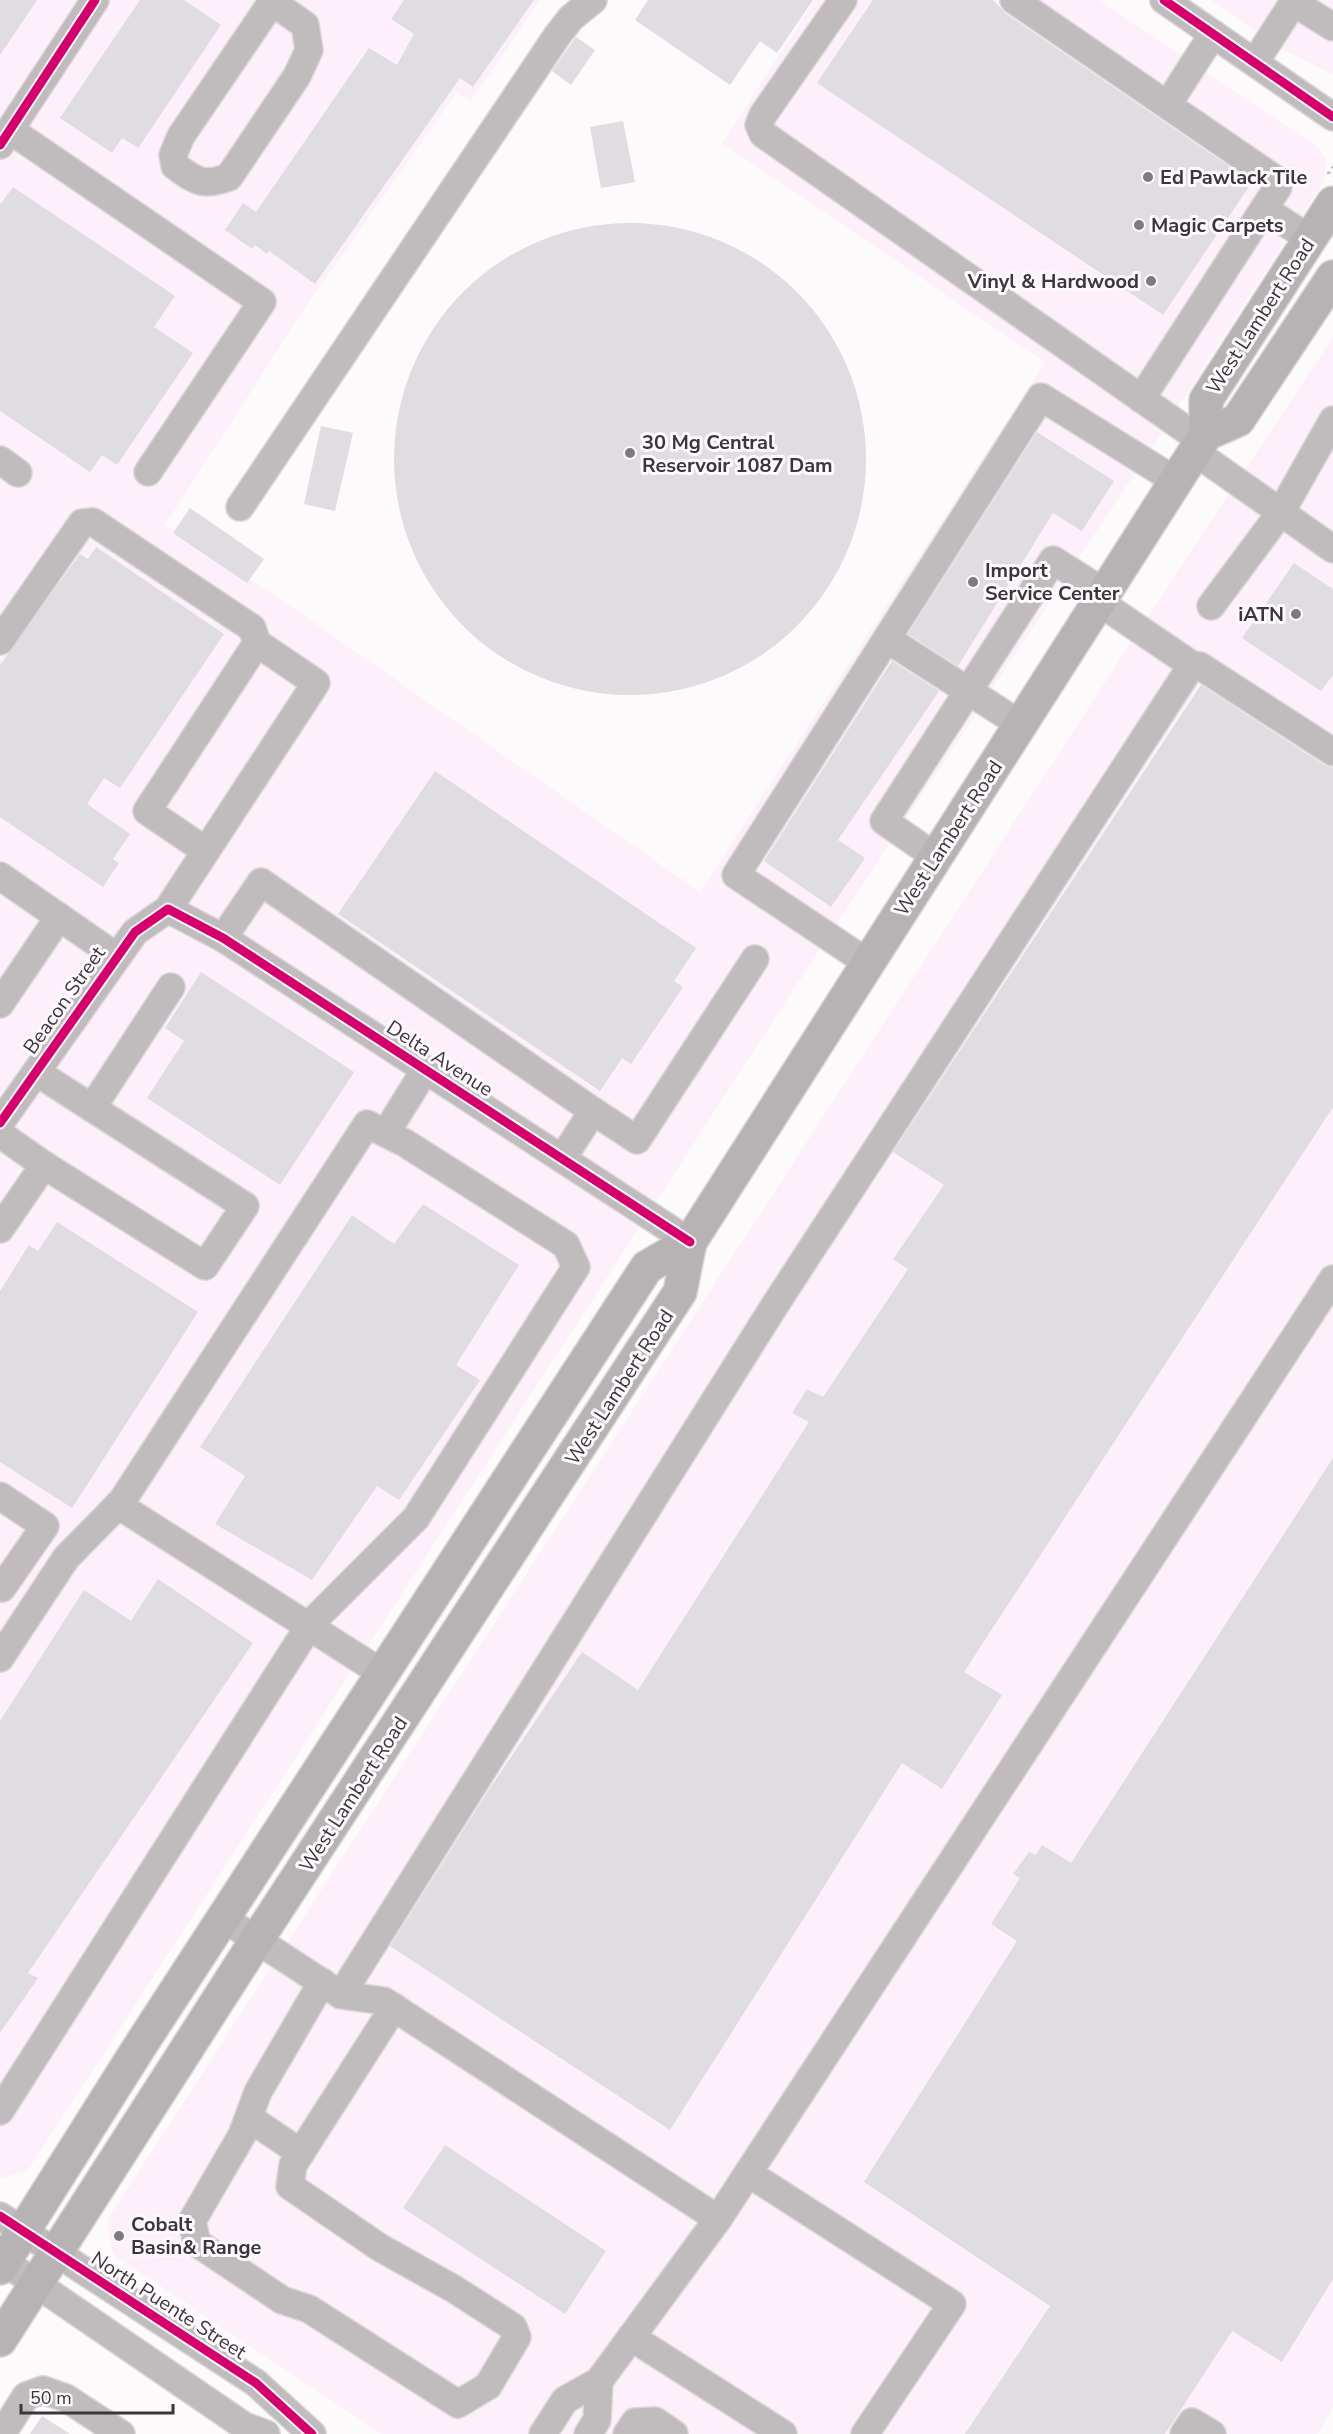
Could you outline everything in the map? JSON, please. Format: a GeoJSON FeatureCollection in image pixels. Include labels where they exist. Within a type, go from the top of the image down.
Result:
{"type":"FeatureCollection","features":[{"type":"Feature","properties":{"kind":"main road","name":"West Lambert Road"},"geometry":{"type":"LineString","coordinates":[[0,2340],[256,1941],[680,1292],[690,1242],[1201,442],[1206,400],[1333,203]]}},
{"type":"Feature","properties":{"kind":"main road","name":"West Lambert Road"},"geometry":{"type":"LineString","coordinates":[[1201,442],[1238,420],[1333,277]]}},
{"type":"Feature","properties":{"kind":"main road","name":"West Lambert Road"},"geometry":{"type":"LineString","coordinates":[[1,2263],[12,2224],[223,1918],[647,1267],[690,1242]]}},
{"type":"Feature","properties":{"kind":"street"},"geometry":{"type":"LineString","coordinates":[[95,0],[5,137],[262,302],[147,472]]}},
{"type":"Feature","properties":{"kind":"street"},"geometry":{"type":"LineString","coordinates":[[240,507],[557,36],[571,18],[593,0]]}},
{"type":"Feature","properties":{"kind":"street"},"geometry":{"type":"LineString","coordinates":[[843,0],[763,115],[759,125],[763,134],[1201,442],[1281,512],[1333,549]]}},
{"type":"Feature","properties":{"kind":"street"},"geometry":{"type":"LineString","coordinates":[[1014,0],[1278,181],[1278,187],[1140,399]]}},
{"type":"Feature","properties":{"kind":"street"},"geometry":{"type":"LineString","coordinates":[[1164,0],[1193,8],[1213,34],[1333,117]]}},
{"type":"Feature","properties":{"kind":"street"},"geometry":{"type":"LineString","coordinates":[[271,1],[305,25],[309,51],[297,76],[229,177],[212,184],[195,180],[175,166],[173,155],[181,136],[271,1]]}},
{"type":"Feature","properties":{"kind":"street"},"geometry":{"type":"LineString","coordinates":[[1255,62],[1294,1],[1333,27]]}},
{"type":"Feature","properties":{"kind":"street"},"geometry":{"type":"LineString","coordinates":[[1168,104],[1213,34]]}},
{"type":"Feature","properties":{"kind":"street"},"geometry":{"type":"LineString","coordinates":[[1264,209],[1310,240]]}},
{"type":"Feature","properties":{"kind":"street"},"geometry":{"type":"LineString","coordinates":[[868,963],[736,875],[1041,397],[1176,481]]}},
{"type":"Feature","properties":{"kind":"street"},"geometry":{"type":"LineString","coordinates":[[1211,606],[1281,512],[1333,420]]}},
{"type":"Feature","properties":{"kind":"street"},"geometry":{"type":"LineString","coordinates":[[0,641],[81,523],[93,522],[252,627],[257,643],[316,683],[168,909]]}},
{"type":"Feature","properties":{"kind":"street"},"geometry":{"type":"LineString","coordinates":[[936,856],[884,820],[1053,560],[1192,665],[1200,666],[1333,752]]}},
{"type":"Feature","properties":{"kind":"street"},"geometry":{"type":"LineString","coordinates":[[887,639],[1020,724]]}},
{"type":"Feature","properties":{"kind":"street"},"geometry":{"type":"LineString","coordinates":[[206,851],[147,811],[257,643]]}},
{"type":"Feature","properties":{"kind":"street"},"geometry":{"type":"LineString","coordinates":[[394,2007],[293,2165],[290,2186],[379,2247],[454,2289],[513,2327],[517,2337],[488,2386],[458,2404],[309,2309],[282,2300],[197,2243],[192,2221],[243,2135],[258,2092],[332,1989],[1192,665]]}},
{"type":"Feature","properties":{"kind":"street"},"geometry":{"type":"LineString","coordinates":[[0,876],[117,957]]}},
{"type":"Feature","properties":{"kind":"street"},"geometry":{"type":"LineString","coordinates":[[223,938],[261,882],[593,1112],[637,1140],[755,959]]}},
{"type":"Feature","properties":{"kind":"street","name":"Delta Avenue"},"geometry":{"type":"LineString","coordinates":[[168,909],[223,938],[690,1242]]}},
{"type":"Feature","properties":{"kind":"street","name":"Beacon Street"},"geometry":{"type":"LineString","coordinates":[[0,1123],[135,932],[168,909]]}},
{"type":"Feature","properties":{"kind":"street"},"geometry":{"type":"LineString","coordinates":[[0,1004],[59,917]]}},
{"type":"Feature","properties":{"kind":"street"},"geometry":{"type":"LineString","coordinates":[[92,1108],[171,987]]}},
{"type":"Feature","properties":{"kind":"street"},"geometry":{"type":"LineString","coordinates":[[386,1133],[424,1070]]}},
{"type":"Feature","properties":{"kind":"street"},"geometry":{"type":"LineString","coordinates":[[0,1134],[44,1165],[205,1266],[245,1206],[36,1072]]}},
{"type":"Feature","properties":{"kind":"street"},"geometry":{"type":"LineString","coordinates":[[562,1159],[593,1112]]}},
{"type":"Feature","properties":{"kind":"street"},"geometry":{"type":"LineString","coordinates":[[0,1659],[66,1558],[118,1505],[367,1124],[405,1143],[566,1245],[576,1268],[416,1518],[309,1627],[0,2111]]}},
{"type":"Feature","properties":{"kind":"street"},"geometry":{"type":"LineString","coordinates":[[0,1229],[44,1165]]}},
{"type":"Feature","properties":{"kind":"street"},"geometry":{"type":"LineString","coordinates":[[543,2434],[565,2400],[599,2381],[718,2219],[1333,1279]]}},
{"type":"Feature","properties":{"kind":"street"},"geometry":{"type":"LineString","coordinates":[[0,1496],[45,1526],[2,1588],[0,1586]]}},
{"type":"Feature","properties":{"kind":"street"},"geometry":{"type":"LineString","coordinates":[[118,1505],[382,1674]]}},
{"type":"Feature","properties":{"kind":"street"},"geometry":{"type":"LineString","coordinates":[[223,1918],[332,1989],[384,2001],[394,2007],[718,2219]]}},
{"type":"Feature","properties":{"kind":"street"},"geometry":{"type":"LineString","coordinates":[[249,2118],[301,2152]]}},
{"type":"Feature","properties":{"kind":"street"},"geometry":{"type":"LineString","coordinates":[[748,2173],[952,2304],[865,2434]]}},
{"type":"Feature","properties":{"kind":"street","name":"North Puente Street"},"geometry":{"type":"LineString","coordinates":[[12,2224],[255,2383],[312,2434]]}},
{"type":"Feature","properties":{"kind":"street"},"geometry":{"type":"LineString","coordinates":[[1,2263],[36,2284],[244,2426],[266,2434]]}},
{"type":"Feature","properties":{"kind":"street"},"geometry":{"type":"LineString","coordinates":[[631,2337],[783,2434]]}},
{"type":"Feature","properties":{"kind":"street"},"geometry":{"type":"LineString","coordinates":[[588,2434],[597,2420],[599,2381]]}},
{"type":"Feature","properties":{"kind":"street"},"geometry":{"type":"LineString","coordinates":[[2,2434],[26,2396],[43,2390],[66,2398],[121,2434]]}},
{"type":"Feature","properties":{"kind":"street"},"geometry":{"type":"LineString","coordinates":[[627,2434],[635,2422],[655,2421],[674,2434]]}},
{"type":"Feature","properties":{"kind":"street"},"geometry":{"type":"LineString","coordinates":[[1184,2434],[1192,2422],[1212,2434]]}},
{"type":"Feature","properties":{"kind":"path"},"geometry":{"type":"LineString","coordinates":[[1333,167],[1329,173],[1333,176]]}},
{"type":"Feature","properties":{"kind":"shaded area"},"geometry":{"type":"Polygon","coordinates":[[[0,0],[540,0],[471,101],[456,93],[305,308],[165,525],[286,603],[700,892],[1045,362],[722,143],[815,0],[1099,0],[1318,147],[1326,159],[1324,181],[1161,434],[807,969],[28,2170],[0,2179],[0,0]]]}},
{"type":"Feature","properties":{"kind":"shaded area"},"geometry":{"type":"Polygon","coordinates":[[[1210,0],[1333,0],[1333,75],[1280,48],[1210,0]]]}},
{"type":"Feature","properties":{"kind":"shaded area"},"geometry":{"type":"Polygon","coordinates":[[[1333,337],[1333,2408],[1317,2434],[381,2434],[113,2254],[107,2220],[1157,602],[1333,337]]]}},
{"type":"Feature","properties":{"kind":"building"},"geometry":{"type":"Polygon","coordinates":[[[0,0],[37,0],[0,55],[0,0]]]}},
{"type":"Feature","properties":{"kind":"building"},"geometry":{"type":"Polygon","coordinates":[[[140,0],[184,0],[221,25],[138,148],[122,138],[112,153],[60,118],[140,0]]]}},
{"type":"Feature","properties":{"kind":"building"},"geometry":{"type":"Polygon","coordinates":[[[404,0],[534,0],[473,87],[460,78],[315,284],[269,251],[267,254],[255,245],[252,249],[225,230],[243,203],[256,212],[369,48],[397,65],[414,34],[391,19],[404,0]]]}},
{"type":"Feature","properties":{"kind":"building"},"geometry":{"type":"Polygon","coordinates":[[[648,0],[813,0],[777,53],[760,41],[730,85],[635,20],[648,0]]]}},
{"type":"Feature","properties":{"kind":"building"},"geometry":{"type":"Polygon","coordinates":[[[873,0],[993,0],[1005,13],[1252,182],[1163,315],[817,83],[873,0]]]}},
{"type":"Feature","properties":{"kind":"building"},"geometry":{"type":"Polygon","coordinates":[[[576,37],[595,50],[571,85],[552,71],[576,37]]]}},
{"type":"Feature","properties":{"kind":"building"},"geometry":{"type":"Polygon","coordinates":[[[623,121],[635,182],[601,188],[590,127],[623,121]]]}},
{"type":"Feature","properties":{"kind":"building"},"geometry":{"type":"Polygon","coordinates":[[[13,187],[175,296],[154,327],[193,353],[117,465],[102,455],[90,472],[0,411],[0,205],[13,187]]]}},
{"type":"Feature","properties":{"kind":"building","name":"30 Mg Central Reservoir 1087 Dam"},"geometry":{"type":"Polygon","coordinates":[[[630,223],[676,228],[720,241],[761,263],[797,292],[826,328],[848,369],[861,413],[866,459],[861,505],[848,549],[826,590],[797,626],[761,655],[720,677],[676,690],[630,695],[584,690],[540,677],[499,655],[463,626],[434,590],[412,549],[399,505],[394,459],[399,413],[412,369],[434,328],[463,292],[499,263],[540,241],[584,228],[630,223]]]}},
{"type":"Feature","properties":{"kind":"building"},"geometry":{"type":"Polygon","coordinates":[[[321,426],[353,433],[335,511],[304,504],[321,426]]]}},
{"type":"Feature","properties":{"kind":"building","name":"Import Service Center"},"geometry":{"type":"Polygon","coordinates":[[[1037,432],[1114,481],[1082,531],[1053,513],[958,666],[908,634],[1037,432]]]}},
{"type":"Feature","properties":{"kind":"building"},"geometry":{"type":"Polygon","coordinates":[[[190,508],[264,559],[247,583],[173,533],[190,508]]]}},
{"type":"Feature","properties":{"kind":"building"},"geometry":{"type":"Polygon","coordinates":[[[96,547],[224,634],[120,788],[104,778],[87,804],[130,834],[113,859],[119,863],[103,887],[0,817],[0,665],[80,554],[88,559],[96,547]]]}},
{"type":"Feature","properties":{"kind":"building","name":"iATN"},"geometry":{"type":"Polygon","coordinates":[[[1294,563],[1333,589],[1333,675],[1321,691],[1242,638],[1294,563]]]}},
{"type":"Feature","properties":{"kind":"building"},"geometry":{"type":"Polygon","coordinates":[[[892,661],[939,691],[838,840],[865,858],[831,907],[764,861],[892,661]]]}},
{"type":"Feature","properties":{"kind":"building"},"geometry":{"type":"Polygon","coordinates":[[[1201,685],[1324,765],[1333,768],[1333,1107],[964,1672],[1002,1695],[942,1789],[902,1763],[670,2130],[390,1946],[488,1791],[582,1652],[638,1690],[809,1422],[792,1413],[807,1389],[823,1397],[908,1269],[893,1259],[944,1185],[893,1152],[1201,685]]]}},
{"type":"Feature","properties":{"kind":"building"},"geometry":{"type":"Polygon","coordinates":[[[435,771],[696,948],[674,981],[683,987],[631,1064],[622,1058],[600,1091],[338,914],[435,771]]]}},
{"type":"Feature","properties":{"kind":"building"},"geometry":{"type":"Polygon","coordinates":[[[201,972],[354,1072],[280,1185],[147,1098],[184,1041],[165,1028],[201,972]]]}},
{"type":"Feature","properties":{"kind":"building"},"geometry":{"type":"Polygon","coordinates":[[[423,1204],[519,1265],[456,1365],[480,1380],[399,1500],[377,1486],[312,1580],[215,1524],[245,1476],[200,1447],[352,1215],[394,1244],[423,1204]]]}},
{"type":"Feature","properties":{"kind":"building"},"geometry":{"type":"Polygon","coordinates":[[[57,1222],[198,1312],[72,1508],[0,1462],[0,1291],[29,1245],[38,1251],[57,1222]]]}},
{"type":"Feature","properties":{"kind":"building"},"geometry":{"type":"Polygon","coordinates":[[[1333,1458],[1333,2279],[1282,2362],[1232,2331],[1165,2434],[965,2434],[1050,2306],[864,2182],[1017,1941],[991,1924],[1020,1878],[1013,1874],[1029,1852],[1036,1855],[1042,1845],[1071,1863],[1333,1458]]]}},
{"type":"Feature","properties":{"kind":"building"},"geometry":{"type":"Polygon","coordinates":[[[158,1579],[253,1643],[28,1973],[38,1978],[0,2033],[0,1721],[84,1590],[131,1621],[158,1579]]]}},
{"type":"Feature","properties":{"kind":"building"},"geometry":{"type":"Polygon","coordinates":[[[445,2145],[606,2251],[565,2314],[403,2208],[445,2145]]]}},
{"type":"Feature","properties":{"kind":"building"},"geometry":{"type":"Polygon","coordinates":[[[42,2416],[70,2434],[30,2434],[42,2416]]]}},
{"type":"Feature","properties":{"kind":"cycle path"},"geometry":{"type":"LineString","coordinates":[[0,145],[95,0]]}},
{"type":"Feature","properties":{"kind":"cycle path"},"geometry":{"type":"LineString","coordinates":[[1164,0],[1333,117]]}},
{"type":"Feature","properties":{"kind":"cycle path"},"geometry":{"type":"LineString","coordinates":[[0,1123],[135,932],[168,909],[223,938],[690,1242]]}},
{"type":"Feature","properties":{"kind":"cycle path"},"geometry":{"type":"LineString","coordinates":[[0,2216],[256,2383],[312,2434]]}},
{"type":"Feature","properties":{"kind":"place","name":"Ed Pawlack Tile"},"geometry":{"type":"Point","coordinates":[1148,177]}},
{"type":"Feature","properties":{"kind":"place","name":"Magic Carpets"},"geometry":{"type":"Point","coordinates":[1139,225]}},
{"type":"Feature","properties":{"kind":"place","name":"Vinyl & Hardwood"},"geometry":{"type":"Point","coordinates":[1151,281]}},
{"type":"Feature","properties":{"kind":"place","name":"30 Mg Central Reservoir 1087 Dam"},"geometry":{"type":"Point","coordinates":[630,453]}},
{"type":"Feature","properties":{"kind":"place","name":"Import Service Center"},"geometry":{"type":"Point","coordinates":[973,582]}},
{"type":"Feature","properties":{"kind":"place","name":"iATN"},"geometry":{"type":"Point","coordinates":[1296,614]}},
{"type":"Feature","properties":{"kind":"place","name":"Cobalt Basin& Range"},"geometry":{"type":"Point","coordinates":[119,2236]}}]}
